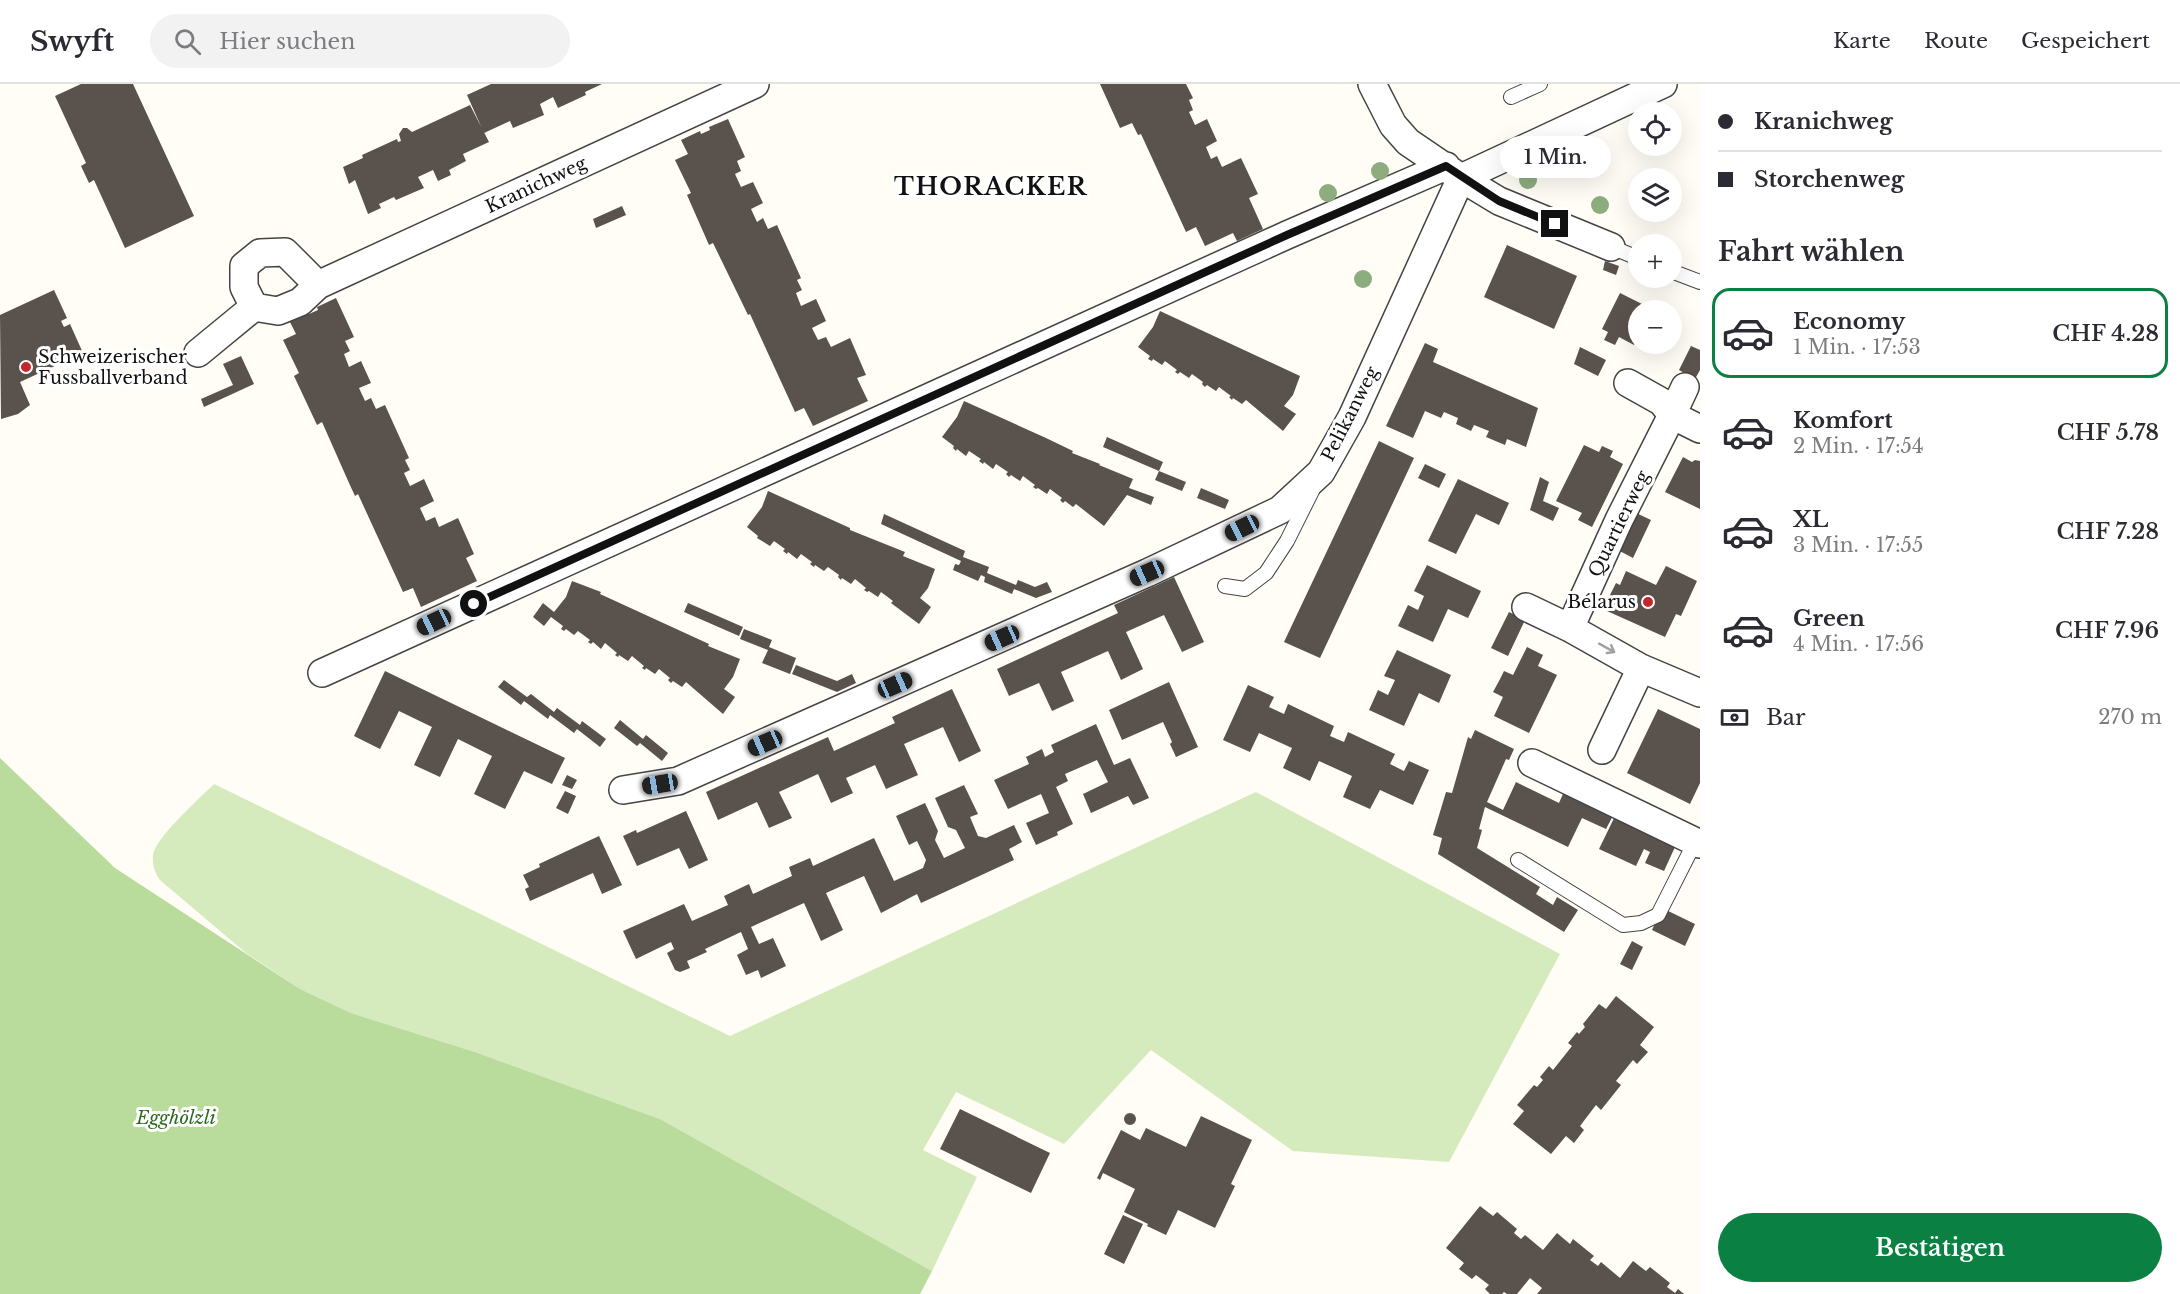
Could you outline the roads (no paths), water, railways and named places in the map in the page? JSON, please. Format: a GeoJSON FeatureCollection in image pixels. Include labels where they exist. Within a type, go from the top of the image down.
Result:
{"type":"FeatureCollection","features":[{"type":"Feature","properties":{"kind":"street","name":"Kranichweg"},"geometry":{"type":"LineString","coordinates":[[254,307],[278,311],[300,302],[318,285],[755,84]]}},
{"type":"Feature","properties":{"kind":"street"},"geometry":{"type":"LineString","coordinates":[[1372,84],[1392,125],[1408,142],[1499,201],[1611,247]]}},
{"type":"Feature","properties":{"kind":"street"},"geometry":{"type":"LineString","coordinates":[[322,674],[1287,235],[1454,172],[1664,84]]}},
{"type":"Feature","properties":{"kind":"street","name":"Pelikanweg"},"geometry":{"type":"LineString","coordinates":[[623,790],[678,781],[1147,573],[1280,510],[1321,472],[1352,417],[1454,172]]}},
{"type":"Feature","properties":{"kind":"street"},"geometry":{"type":"LineString","coordinates":[[198,353],[254,307],[244,287],[244,267],[260,253],[285,252],[318,285]]}},
{"type":"Feature","properties":{"kind":"street"},"geometry":{"type":"LineString","coordinates":[[1628,383],[1662,402],[1672,414],[1700,429]]}},
{"type":"Feature","properties":{"kind":"street","name":"Quartierweg"},"geometry":{"type":"LineString","coordinates":[[1570,628],[1619,520],[1685,387]]}},
{"type":"Feature","properties":{"kind":"street"},"geometry":{"type":"LineString","coordinates":[[1526,607],[1570,628],[1641,668],[1700,693]]}},
{"type":"Feature","properties":{"kind":"street"},"geometry":{"type":"LineString","coordinates":[[1602,750],[1641,668]]}},
{"type":"Feature","properties":{"kind":"street"},"geometry":{"type":"LineString","coordinates":[[1533,763],[1697,843]]}},
{"type":"Feature","properties":{"kind":"lane"},"geometry":{"type":"LineString","coordinates":[[1511,97],[1540,84]]}},
{"type":"Feature","properties":{"kind":"lane"},"geometry":{"type":"LineString","coordinates":[[1611,247],[1628,254]]}},
{"type":"Feature","properties":{"kind":"lane"},"geometry":{"type":"LineString","coordinates":[[1682,275],[1700,282]]}},
{"type":"Feature","properties":{"kind":"lane"},"geometry":{"type":"LineString","coordinates":[[1225,586],[1245,589],[1266,573],[1287,541],[1321,472]]}},
{"type":"Feature","properties":{"kind":"lane"},"geometry":{"type":"LineString","coordinates":[[1518,860],[1623,925],[1641,923],[1658,915],[1697,843]]}},
{"type":"Feature","properties":{"kind":"place","name":"Schweizerischer Fussballverband"},"geometry":{"type":"Point","coordinates":[26,367]}},
{"type":"Feature","properties":{"kind":"place","name":"Bélarus"},"geometry":{"type":"Point","coordinates":[1648,602]}},
{"type":"Feature","properties":{"kind":"district","name":"THORACKER"},"geometry":{"type":"Point","coordinates":[991,186]}},
{"type":"Feature","properties":{"kind":"park label","name":"Egghölzli"},"geometry":{"type":"Point","coordinates":[176,1118]}}]}
